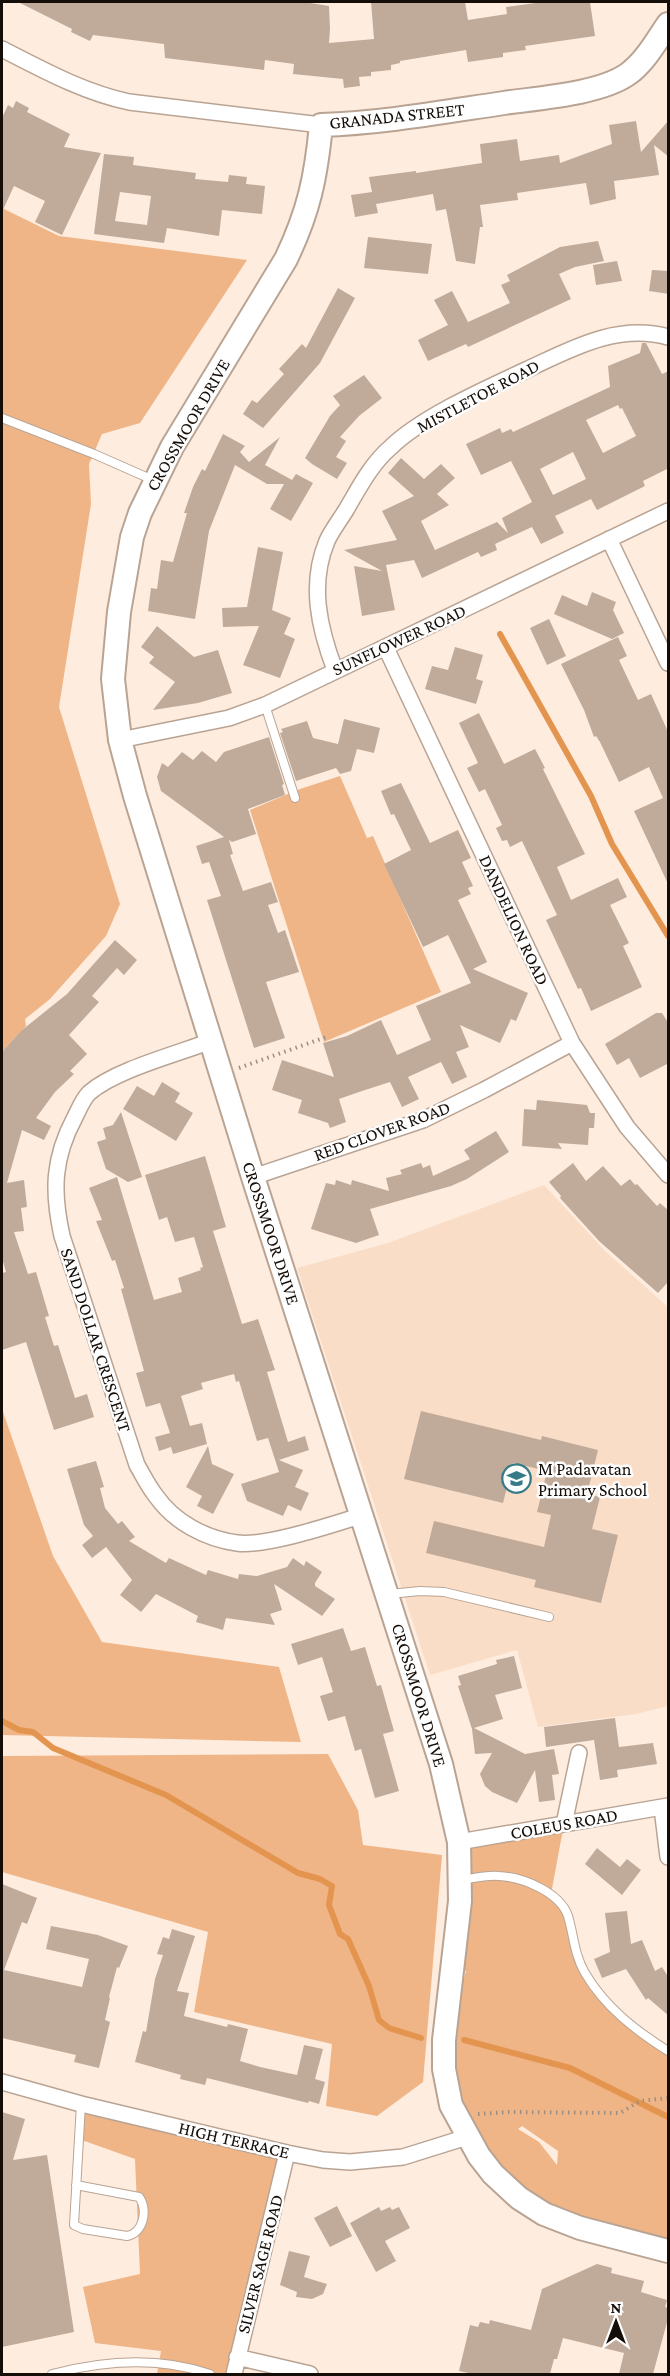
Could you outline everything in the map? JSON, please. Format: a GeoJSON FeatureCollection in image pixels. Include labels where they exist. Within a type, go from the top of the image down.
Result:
{"type":"FeatureCollection","features":[{"type":"Feature","properties":{"kind":"street","name":"GRANADA STREET"},"geometry":{"type":"LineString","coordinates":[[2,49],[76,87],[109,98],[321,125],[361,123],[429,114],[572,93],[606,84],[628,74],[647,54],[669,24]]}},
{"type":"Feature","properties":{"kind":"street","name":"CROSSMOOR DRIVE"},"geometry":{"type":"LineString","coordinates":[[321,125],[312,193],[300,231],[286,259],[172,447],[154,481],[132,537],[118,612],[113,679],[120,740],[135,796],[253,1177],[441,1764],[459,1842],[461,1881],[444,2040],[447,2088],[457,2117],[479,2157],[493,2174],[519,2198],[544,2214],[580,2228],[669,2251]]}},
{"type":"Feature","properties":{"kind":"street","name":"MISTLETOE ROAD"},"geometry":{"type":"LineString","coordinates":[[334,670],[324,644],[319,616],[316,589],[319,565],[328,539],[372,467],[390,447],[424,422],[573,348],[602,337],[631,332],[669,337]]}},
{"type":"Feature","properties":{"kind":"street","name":"SUNFLOWER ROAD"},"geometry":{"type":"LineString","coordinates":[[120,740],[229,718],[265,705],[669,511]]}},
{"type":"Feature","properties":{"kind":"street"},"geometry":{"type":"LineString","coordinates":[[609,539],[669,663]]}},
{"type":"Feature","properties":{"kind":"street","name":"DANDELION ROAD"},"geometry":{"type":"LineString","coordinates":[[386,648],[572,1043],[627,1127],[669,1175]]}},
{"type":"Feature","properties":{"kind":"street","name":"SAND DOLLAR CRESCENT"},"geometry":{"type":"LineString","coordinates":[[211,1041],[129,1071],[87,1095],[70,1126],[57,1162],[56,1207],[62,1236],[137,1465],[156,1497],[185,1524],[194,1530],[238,1543],[265,1542],[363,1515]]}},
{"type":"Feature","properties":{"kind":"street","name":"RED CLOVER ROAD"},"geometry":{"type":"LineString","coordinates":[[253,1177],[423,1120],[572,1043]]}},
{"type":"Feature","properties":{"kind":"street"},"geometry":{"type":"LineString","coordinates":[[564,1824],[579,1753]]}},
{"type":"Feature","properties":{"kind":"street"},"geometry":{"type":"LineString","coordinates":[[665,1807],[669,1857]]}},
{"type":"Feature","properties":{"kind":"street","name":"COLEUS ROAD"},"geometry":{"type":"LineString","coordinates":[[459,1842],[665,1807]]}},
{"type":"Feature","properties":{"kind":"street","name":"HIGH TERRACE"},"geometry":{"type":"LineString","coordinates":[[2,2082],[81,2104],[287,2153],[350,2162],[380,2160],[424,2151],[468,2137]]}},
{"type":"Feature","properties":{"kind":"street","name":"SILVER SAGE ROAD"},"geometry":{"type":"LineString","coordinates":[[234,2374],[287,2153]]}},
{"type":"Feature","properties":{"kind":"street"},"geometry":{"type":"LineString","coordinates":[[237,2357],[310,2374]]}},
{"type":"Feature","properties":{"kind":"lane"},"geometry":{"type":"LineString","coordinates":[[2,418],[94,454],[154,481]]}},
{"type":"Feature","properties":{"kind":"lane"},"geometry":{"type":"LineString","coordinates":[[265,705],[295,798]]}},
{"type":"Feature","properties":{"kind":"lane"},"geometry":{"type":"LineString","coordinates":[[387,1594],[420,1591],[444,1592],[549,1617]]}},
{"type":"Feature","properties":{"kind":"lane"},"geometry":{"type":"LineString","coordinates":[[461,1881],[500,1876],[517,1879],[551,1894],[567,1914],[575,1955],[595,1989],[613,2010],[637,2031],[669,2051]]}},
{"type":"Feature","properties":{"kind":"lane"},"geometry":{"type":"LineString","coordinates":[[75,2185],[139,2197],[142,2201],[144,2215],[139,2229],[127,2236],[76,2227],[73,2221],[75,2185],[81,2104]]}},
{"type":"Feature","properties":{"kind":"lane"},"geometry":{"type":"LineString","coordinates":[[52,2374],[102,2364],[136,2362],[159,2362],[189,2367],[210,2374]]}},
{"type":"Feature","properties":{"kind":"path"},"geometry":{"type":"LineString","coordinates":[[221,1073],[326,1037]]}},
{"type":"Feature","properties":{"kind":"path"},"geometry":{"type":"LineString","coordinates":[[457,2117],[508,2112],[620,2113],[640,2101],[669,2098]]}},
{"type":"Feature","properties":{"kind":"shaded area"},"geometry":{"type":"Polygon","coordinates":[[[2,208],[59,236],[247,260],[140,423],[102,434],[89,464],[91,504],[59,707],[120,904],[106,936],[50,999],[25,1019],[26,1026],[2,1052],[2,208]]]}},
{"type":"Feature","properties":{"kind":"shaded area"},"geometry":{"type":"Polygon","coordinates":[[[340,776],[367,838],[373,836],[441,992],[324,1042],[250,810],[300,789],[340,776]]]}},
{"type":"Feature","properties":{"kind":"shaded area","name":"M Padavatan Primary School"},"geometry":{"type":"Polygon","coordinates":[[[544,1185],[604,1250],[668,1307],[668,1706],[636,1714],[538,1727],[517,1650],[430,1675],[297,1268],[388,1243],[544,1185]]]}},
{"type":"Feature","properties":{"kind":"shaded area"},"geometry":{"type":"Polygon","coordinates":[[[2,1409],[53,1556],[102,1642],[279,1667],[301,1742],[2,1735],[2,1409]]]}},
{"type":"Feature","properties":{"kind":"shaded area"},"geometry":{"type":"Polygon","coordinates":[[[328,1754],[358,1810],[363,1845],[442,1855],[423,2082],[377,2116],[326,2106],[332,2044],[194,2012],[208,1932],[2,1872],[2,1756],[328,1754]]]}},
{"type":"Feature","properties":{"kind":"shaded area"},"geometry":{"type":"Polygon","coordinates":[[[564,1824],[551,1894],[561,1904],[575,1955],[613,2010],[668,2051],[668,2251],[565,2223],[490,2161],[486,2142],[467,2137],[444,2089],[447,1986],[463,1981],[466,1971],[450,1962],[459,1842],[564,1824]],[[522,2126],[518,2129],[539,2142],[557,2165],[558,2151],[522,2126]]]}},
{"type":"Feature","properties":{"kind":"shaded area"},"geometry":{"type":"Polygon","coordinates":[[[81,2104],[287,2153],[234,2374],[157,2374],[161,2351],[95,2343],[83,2287],[140,2274],[135,2159],[79,2139],[81,2104]]]}},
{"type":"Feature","properties":{"kind":"building"},"geometry":{"type":"Polygon","coordinates":[[[18,2],[304,2],[329,6],[329,43],[374,39],[371,2],[465,2],[468,20],[507,14],[506,7],[543,2],[590,2],[595,36],[525,46],[526,50],[503,53],[503,57],[468,62],[466,50],[400,61],[400,63],[391,65],[391,70],[371,72],[371,76],[359,77],[360,86],[344,88],[343,79],[293,74],[294,64],[265,60],[264,70],[165,58],[164,44],[93,35],[90,41],[71,32],[72,29],[18,2]]]}},
{"type":"Feature","properties":{"kind":"building"},"geometry":{"type":"Polygon","coordinates":[[[16,101],[29,108],[27,112],[70,134],[64,147],[101,153],[62,235],[35,222],[45,201],[14,186],[2,212],[2,118],[8,105],[13,108],[16,101]]]}},
{"type":"Feature","properties":{"kind":"building"},"geometry":{"type":"Polygon","coordinates":[[[669,120],[669,157],[654,145],[659,175],[614,181],[616,199],[590,205],[586,183],[517,193],[518,200],[480,205],[483,227],[480,227],[475,264],[456,261],[446,209],[436,211],[433,194],[376,204],[378,213],[355,217],[351,195],[372,192],[369,177],[416,171],[416,173],[482,163],[480,144],[517,139],[520,161],[559,155],[560,163],[612,144],[609,125],[636,121],[641,152],[669,120]]]}},
{"type":"Feature","properties":{"kind":"building"},"geometry":{"type":"Polygon","coordinates":[[[104,154],[134,157],[133,165],[196,173],[195,179],[228,182],[229,175],[247,177],[246,184],[265,186],[262,214],[222,210],[219,236],[167,228],[164,243],[94,234],[104,154]],[[120,192],[115,221],[147,225],[151,196],[120,192]]]}},
{"type":"Feature","properties":{"kind":"building"},"geometry":{"type":"Polygon","coordinates":[[[368,237],[432,244],[428,274],[364,268],[368,237]]]}},
{"type":"Feature","properties":{"kind":"building"},"geometry":{"type":"Polygon","coordinates":[[[598,241],[604,261],[575,267],[559,274],[571,299],[468,347],[466,344],[428,361],[418,340],[448,325],[434,300],[452,291],[468,322],[510,303],[501,285],[510,281],[507,275],[560,247],[598,241]]]}},
{"type":"Feature","properties":{"kind":"building"},"geometry":{"type":"Polygon","coordinates":[[[617,261],[622,281],[596,285],[593,265],[617,261]]]}},
{"type":"Feature","properties":{"kind":"building"},"geometry":{"type":"Polygon","coordinates":[[[652,270],[669,271],[669,294],[649,291],[652,270]]]}},
{"type":"Feature","properties":{"kind":"building"},"geometry":{"type":"Polygon","coordinates":[[[338,288],[355,298],[320,363],[263,428],[243,414],[252,400],[257,403],[284,374],[279,369],[302,344],[306,348],[338,288]]]}},
{"type":"Feature","properties":{"kind":"building"},"geometry":{"type":"Polygon","coordinates":[[[642,343],[646,343],[662,374],[669,371],[669,468],[643,481],[645,486],[597,510],[591,499],[555,516],[564,533],[541,544],[532,527],[495,544],[497,550],[481,557],[478,552],[422,578],[414,560],[386,565],[395,610],[362,616],[354,566],[382,571],[344,550],[397,540],[382,511],[414,496],[388,473],[401,458],[424,479],[441,464],[455,478],[437,494],[449,505],[421,521],[435,550],[497,522],[508,533],[502,518],[532,502],[511,461],[481,475],[466,444],[500,428],[502,433],[511,429],[513,432],[610,387],[608,366],[640,353],[642,343]],[[618,405],[586,420],[603,453],[636,436],[622,408],[620,409],[618,405]],[[573,452],[540,469],[553,495],[586,479],[573,452]]]}},
{"type":"Feature","properties":{"kind":"building"},"geometry":{"type":"Polygon","coordinates":[[[364,375],[382,398],[359,416],[340,437],[346,441],[336,457],[347,463],[337,479],[305,458],[330,416],[340,405],[333,396],[364,375]]]}},
{"type":"Feature","properties":{"kind":"building"},"geometry":{"type":"Polygon","coordinates":[[[223,434],[245,446],[240,452],[249,462],[280,437],[265,465],[292,480],[296,474],[313,483],[291,521],[270,509],[284,484],[267,484],[235,465],[209,531],[195,619],[148,611],[151,588],[157,589],[161,560],[173,562],[187,513],[184,513],[193,487],[202,469],[205,471],[223,434]]]}},
{"type":"Feature","properties":{"kind":"building"},"geometry":{"type":"Polygon","coordinates":[[[258,547],[283,552],[272,610],[291,618],[284,634],[295,639],[280,678],[243,665],[259,626],[223,627],[222,608],[247,607],[258,547]]]}},
{"type":"Feature","properties":{"kind":"building"},"geometry":{"type":"Polygon","coordinates":[[[592,592],[616,602],[613,610],[624,633],[612,639],[554,614],[562,595],[587,606],[592,592]]]}},
{"type":"Feature","properties":{"kind":"building"},"geometry":{"type":"Polygon","coordinates":[[[549,619],[566,656],[547,665],[530,628],[549,619]]]}},
{"type":"Feature","properties":{"kind":"building"},"geometry":{"type":"Polygon","coordinates":[[[157,626],[194,657],[218,650],[232,693],[198,703],[153,710],[175,682],[149,663],[154,657],[141,647],[157,626]]]}},
{"type":"Feature","properties":{"kind":"building"},"geometry":{"type":"Polygon","coordinates":[[[618,637],[627,656],[619,660],[638,700],[651,694],[669,734],[669,886],[634,811],[663,798],[649,767],[619,782],[600,742],[596,736],[594,737],[584,710],[561,664],[618,637]]]}},
{"type":"Feature","properties":{"kind":"building"},"geometry":{"type":"Polygon","coordinates":[[[455,647],[483,655],[476,679],[483,681],[476,704],[425,689],[432,666],[448,670],[455,647]]]}},
{"type":"Feature","properties":{"kind":"building"},"geometry":{"type":"Polygon","coordinates":[[[479,713],[504,764],[535,749],[545,768],[543,769],[585,854],[557,867],[571,900],[618,878],[627,897],[610,905],[629,943],[623,946],[642,987],[591,1011],[581,988],[578,989],[546,920],[557,915],[522,841],[510,847],[507,840],[502,841],[496,828],[502,825],[485,789],[479,792],[467,768],[478,763],[459,723],[479,713]]]}},
{"type":"Feature","properties":{"kind":"building"},"geometry":{"type":"Polygon","coordinates":[[[344,719],[380,728],[374,753],[357,749],[351,771],[340,774],[336,768],[296,781],[280,733],[283,732],[281,729],[307,721],[313,738],[338,744],[344,719]]]}},
{"type":"Feature","properties":{"kind":"building"},"geometry":{"type":"Polygon","coordinates":[[[269,737],[284,784],[282,785],[285,795],[248,809],[256,834],[232,842],[229,840],[233,854],[230,855],[243,891],[271,882],[278,902],[268,905],[278,933],[285,930],[299,972],[266,982],[285,1038],[254,1048],[207,900],[221,896],[209,862],[202,864],[196,846],[224,837],[161,791],[157,777],[162,763],[168,767],[182,752],[193,760],[202,751],[216,762],[224,752],[269,737]]]}},
{"type":"Feature","properties":{"kind":"building"},"geometry":{"type":"Polygon","coordinates":[[[401,783],[430,843],[458,830],[471,858],[462,862],[473,886],[468,888],[471,894],[458,900],[487,962],[473,969],[528,993],[516,1021],[511,1019],[500,1043],[460,1025],[469,1047],[456,1052],[467,1077],[452,1084],[441,1062],[408,1077],[419,1099],[402,1107],[390,1082],[339,1099],[346,1122],[330,1128],[328,1123],[298,1113],[302,1100],[272,1090],[282,1060],[334,1077],[323,1043],[347,1036],[381,1020],[397,1055],[431,1040],[416,1006],[471,983],[448,935],[423,947],[384,864],[411,850],[394,814],[391,815],[381,791],[401,783]]]}},
{"type":"Feature","properties":{"kind":"building"},"geometry":{"type":"Polygon","coordinates":[[[115,940],[137,960],[124,975],[117,968],[92,996],[99,1002],[69,1035],[87,1054],[70,1071],[74,1074],[55,1092],[36,1118],[51,1126],[44,1140],[22,1130],[7,1183],[24,1180],[27,1207],[21,1208],[24,1231],[14,1232],[28,1274],[36,1272],[49,1316],[45,1317],[54,1346],[58,1345],[75,1398],[87,1394],[94,1417],[54,1430],[26,1342],[2,1350],[2,1273],[6,1272],[2,1258],[2,1052],[22,1030],[67,994],[115,940]]]}},
{"type":"Feature","properties":{"kind":"building"},"geometry":{"type":"Polygon","coordinates":[[[656,1013],[662,1013],[669,1024],[669,1063],[640,1078],[629,1058],[617,1065],[605,1044],[656,1013]]]}},
{"type":"Feature","properties":{"kind":"building"},"geometry":{"type":"Polygon","coordinates":[[[162,1082],[180,1093],[175,1102],[193,1113],[176,1141],[123,1109],[137,1086],[154,1096],[162,1082]]]}},
{"type":"Feature","properties":{"kind":"building"},"geometry":{"type":"Polygon","coordinates":[[[537,1100],[587,1105],[590,1113],[595,1113],[594,1128],[589,1128],[588,1145],[558,1143],[562,1149],[522,1146],[524,1109],[536,1110],[537,1100]]]}},
{"type":"Feature","properties":{"kind":"building"},"geometry":{"type":"Polygon","coordinates":[[[121,1112],[142,1177],[128,1182],[106,1169],[97,1142],[106,1139],[103,1128],[113,1125],[121,1112]]]}},
{"type":"Feature","properties":{"kind":"building"},"geometry":{"type":"Polygon","coordinates":[[[496,1131],[509,1152],[467,1179],[451,1186],[370,1209],[379,1235],[356,1243],[311,1229],[326,1183],[335,1185],[336,1180],[351,1185],[352,1180],[389,1191],[386,1178],[402,1174],[400,1170],[421,1163],[423,1168],[430,1165],[433,1176],[470,1159],[464,1150],[496,1131]]]}},
{"type":"Feature","properties":{"kind":"building"},"geometry":{"type":"Polygon","coordinates":[[[205,1156],[226,1227],[213,1231],[242,1324],[258,1319],[275,1370],[267,1372],[288,1442],[305,1436],[309,1450],[279,1460],[303,1470],[295,1487],[309,1493],[301,1511],[288,1505],[283,1516],[247,1501],[241,1484],[279,1472],[268,1438],[257,1441],[239,1381],[236,1382],[234,1374],[201,1383],[203,1389],[181,1396],[190,1426],[202,1423],[207,1444],[173,1454],[171,1447],[159,1451],[155,1437],[170,1433],[160,1403],[146,1407],[136,1373],[144,1371],[121,1289],[124,1288],[115,1260],[112,1261],[96,1221],[102,1220],[89,1188],[117,1177],[154,1300],[182,1292],[178,1278],[201,1270],[200,1268],[203,1267],[194,1237],[175,1242],[167,1217],[159,1220],[145,1175],[205,1156]]]}},
{"type":"Feature","properties":{"kind":"building"},"geometry":{"type":"Polygon","coordinates":[[[573,1163],[586,1181],[603,1166],[621,1186],[630,1179],[657,1206],[660,1203],[669,1211],[668,1282],[658,1293],[599,1241],[560,1198],[561,1196],[549,1182],[573,1163]]]}},
{"type":"Feature","properties":{"kind":"building"},"geometry":{"type":"Polygon","coordinates":[[[421,1411],[541,1440],[542,1436],[598,1450],[587,1494],[600,1497],[592,1529],[618,1535],[601,1603],[534,1587],[536,1580],[426,1553],[434,1521],[544,1547],[551,1515],[537,1512],[547,1471],[513,1463],[503,1503],[404,1479],[421,1411]]]}},
{"type":"Feature","properties":{"kind":"building"},"geometry":{"type":"Polygon","coordinates":[[[208,1446],[212,1464],[234,1474],[213,1514],[197,1506],[202,1496],[186,1487],[208,1446]]]}},
{"type":"Feature","properties":{"kind":"building"},"geometry":{"type":"Polygon","coordinates":[[[96,1461],[104,1487],[100,1488],[105,1508],[118,1524],[122,1521],[135,1537],[129,1541],[166,1563],[169,1558],[206,1575],[208,1570],[238,1579],[239,1574],[257,1576],[287,1567],[293,1558],[304,1566],[306,1561],[322,1572],[315,1586],[335,1599],[322,1616],[274,1584],[282,1610],[270,1614],[275,1625],[226,1618],[223,1630],[196,1622],[198,1616],[156,1594],[141,1612],[120,1595],[132,1580],[106,1547],[92,1558],[82,1545],[93,1536],[84,1525],[67,1469],[96,1461]]]}},
{"type":"Feature","properties":{"kind":"building"},"geometry":{"type":"Polygon","coordinates":[[[343,1628],[351,1651],[365,1647],[377,1686],[381,1685],[394,1731],[383,1734],[399,1791],[375,1798],[361,1749],[355,1751],[345,1716],[328,1721],[320,1696],[333,1692],[322,1657],[298,1665],[291,1644],[343,1628]]]}},
{"type":"Feature","properties":{"kind":"building"},"geometry":{"type":"Polygon","coordinates":[[[514,1656],[522,1688],[495,1695],[503,1719],[474,1728],[525,1754],[554,1749],[559,1774],[552,1775],[555,1800],[539,1802],[535,1770],[517,1803],[492,1792],[485,1786],[480,1774],[492,1753],[475,1754],[472,1729],[458,1686],[461,1685],[458,1676],[497,1664],[496,1660],[514,1656]]]}},
{"type":"Feature","properties":{"kind":"building"},"geometry":{"type":"Polygon","coordinates":[[[615,1718],[619,1747],[653,1743],[657,1764],[617,1770],[618,1777],[600,1780],[594,1740],[546,1747],[544,1727],[615,1718]]]}},
{"type":"Feature","properties":{"kind":"building"},"geometry":{"type":"Polygon","coordinates":[[[597,1848],[620,1867],[627,1859],[641,1870],[622,1895],[585,1864],[597,1848]]]}},
{"type":"Feature","properties":{"kind":"building"},"geometry":{"type":"Polygon","coordinates":[[[2,1884],[37,1898],[27,1924],[22,1922],[4,1970],[82,1987],[89,1959],[46,1949],[51,1926],[98,1935],[128,1946],[119,1968],[117,1967],[109,1997],[105,2020],[110,2022],[99,2068],[74,2062],[76,2055],[2,2038],[2,1884]]]}},
{"type":"Feature","properties":{"kind":"building"},"geometry":{"type":"Polygon","coordinates":[[[627,1911],[631,1944],[642,1940],[655,1971],[662,1967],[669,1978],[669,2016],[648,1998],[646,2000],[626,1969],[602,1978],[594,1959],[610,1952],[605,1913],[627,1911]]]}},
{"type":"Feature","properties":{"kind":"building"},"geometry":{"type":"Polygon","coordinates":[[[172,1929],[195,1936],[177,1991],[189,1993],[184,2016],[227,2027],[228,2024],[248,2029],[240,2061],[260,2067],[297,2075],[304,2045],[323,2049],[315,2079],[325,2082],[319,2104],[207,2078],[205,2085],[180,2079],[181,2075],[135,2062],[143,2031],[146,2032],[155,1979],[163,1955],[157,1954],[163,1937],[169,1939],[172,1929]]]}},
{"type":"Feature","properties":{"kind":"building"},"geometry":{"type":"Polygon","coordinates":[[[2,2112],[25,2119],[13,2160],[47,2155],[74,2332],[2,2347],[2,2112]]]}},
{"type":"Feature","properties":{"kind":"building"},"geometry":{"type":"Polygon","coordinates":[[[337,2206],[352,2236],[330,2247],[314,2218],[337,2206]]]}},
{"type":"Feature","properties":{"kind":"building"},"geometry":{"type":"Polygon","coordinates":[[[379,2207],[381,2211],[390,2207],[392,2210],[399,2207],[410,2228],[385,2241],[396,2261],[376,2272],[350,2223],[379,2207]]]}},
{"type":"Feature","properties":{"kind":"building"},"geometry":{"type":"Polygon","coordinates":[[[289,2251],[310,2256],[304,2277],[327,2284],[323,2294],[312,2299],[296,2297],[297,2292],[280,2285],[289,2251]]]}},
{"type":"Feature","properties":{"kind":"building"},"geometry":{"type":"Polygon","coordinates":[[[597,2264],[612,2268],[611,2273],[644,2281],[641,2292],[667,2300],[665,2307],[669,2308],[669,2315],[653,2374],[619,2374],[624,2353],[563,2338],[550,2374],[473,2374],[459,2371],[470,2325],[478,2327],[480,2322],[489,2324],[490,2320],[531,2330],[542,2289],[597,2264]]]}},
{"type":"Feature","properties":{"kind":"waterway"},"geometry":{"type":"LineString","coordinates":[[500,634],[591,796],[612,844],[668,936]]}},
{"type":"Feature","properties":{"kind":"waterway"},"geometry":{"type":"LineString","coordinates":[[2,1721],[19,1730],[33,1732],[53,1748],[166,1795],[298,1873],[320,1879],[332,1886],[329,1905],[340,1934],[348,1939],[369,1986],[379,2020],[389,2028],[421,2038]]}},
{"type":"Feature","properties":{"kind":"waterway"},"geometry":{"type":"LineString","coordinates":[[464,2040],[570,2068],[668,2117]]}},
{"type":"Feature","properties":{"kind":"place","name":"M Padavatan Primary School"},"geometry":{"type":"Point","coordinates":[517,1479]}}]}
